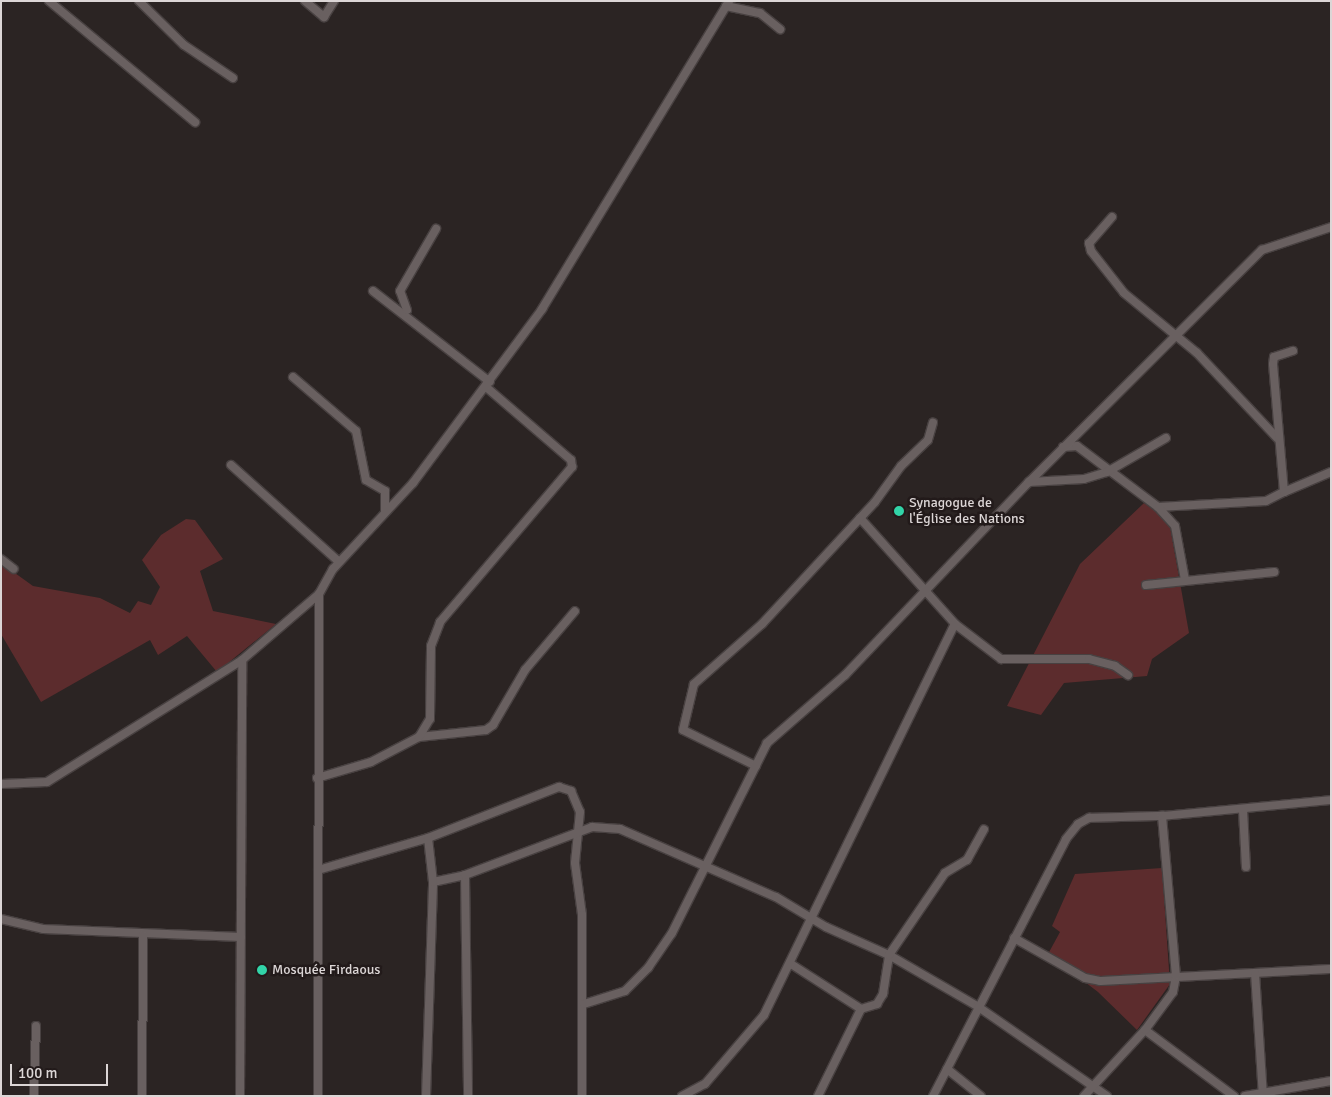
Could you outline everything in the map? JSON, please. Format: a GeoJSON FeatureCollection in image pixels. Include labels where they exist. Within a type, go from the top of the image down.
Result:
{"type":"FeatureCollection","features":[{"type":"Feature","properties":{"kind":"street"},"geometry":{"type":"LineString","coordinates":[[49,1],[195,122]]}},
{"type":"Feature","properties":{"kind":"street"},"geometry":{"type":"LineString","coordinates":[[139,1],[184,45],[233,78]]}},
{"type":"Feature","properties":{"kind":"street"},"geometry":{"type":"LineString","coordinates":[[305,1],[324,17],[334,1]]}},
{"type":"Feature","properties":{"kind":"street"},"geometry":{"type":"LineString","coordinates":[[1,784],[47,782],[242,660],[319,594],[339,562],[413,483],[542,309],[728,3],[760,14],[780,29]]}},
{"type":"Feature","properties":{"kind":"street"},"geometry":{"type":"LineString","coordinates":[[1112,217],[1089,243],[1091,251],[1124,292],[1176,334],[1277,438]]}},
{"type":"Feature","properties":{"kind":"street"},"geometry":{"type":"LineString","coordinates":[[584,1004],[625,991],[637,981],[672,933],[768,743],[845,675],[924,589],[1063,447],[1262,250],[1331,227]]}},
{"type":"Feature","properties":{"kind":"street"},"geometry":{"type":"LineString","coordinates":[[414,318],[402,304],[400,291],[436,229]]}},
{"type":"Feature","properties":{"kind":"street"},"geometry":{"type":"LineString","coordinates":[[373,290],[414,318],[573,463],[440,622],[431,646],[430,719],[419,737]]}},
{"type":"Feature","properties":{"kind":"street"},"geometry":{"type":"LineString","coordinates":[[1284,492],[1277,438],[1273,364],[1274,357],[1293,351]]}},
{"type":"Feature","properties":{"kind":"street"},"geometry":{"type":"LineString","coordinates":[[293,377],[356,431],[366,480],[385,492],[385,511]]}},
{"type":"Feature","properties":{"kind":"street"},"geometry":{"type":"LineString","coordinates":[[756,766],[683,730],[694,684],[762,624],[860,518],[928,440],[933,423]]}},
{"type":"Feature","properties":{"kind":"street"},"geometry":{"type":"LineString","coordinates":[[1029,482],[1084,479],[1107,472],[1166,438]]}},
{"type":"Feature","properties":{"kind":"street"},"geometry":{"type":"LineString","coordinates":[[1063,447],[1077,446],[1107,472],[1158,507],[1175,526],[1185,580]]}},
{"type":"Feature","properties":{"kind":"street"},"geometry":{"type":"LineString","coordinates":[[231,465],[339,562]]}},
{"type":"Feature","properties":{"kind":"street"},"geometry":{"type":"LineString","coordinates":[[1158,507],[1239,504],[1284,492],[1331,472]]}},
{"type":"Feature","properties":{"kind":"street"},"geometry":{"type":"LineString","coordinates":[[860,518],[955,624],[1001,659],[1089,660],[1115,666],[1128,675]]}},
{"type":"Feature","properties":{"kind":"street"},"geometry":{"type":"LineString","coordinates":[[1,559],[14,569]]}},
{"type":"Feature","properties":{"kind":"street"},"geometry":{"type":"LineString","coordinates":[[1146,584],[1274,572]]}},
{"type":"Feature","properties":{"kind":"street"},"geometry":{"type":"LineString","coordinates":[[318,1096],[317,778],[319,594]]}},
{"type":"Feature","properties":{"kind":"street"},"geometry":{"type":"LineString","coordinates":[[317,778],[371,762],[419,737],[478,731],[493,725],[525,670],[575,611]]}},
{"type":"Feature","properties":{"kind":"street"},"geometry":{"type":"LineString","coordinates":[[682,1096],[705,1084],[764,1015],[791,964],[808,918],[955,624]]}},
{"type":"Feature","properties":{"kind":"street"},"geometry":{"type":"LineString","coordinates":[[240,1096],[242,660]]}},
{"type":"Feature","properties":{"kind":"street"},"geometry":{"type":"LineString","coordinates":[[318,870],[428,838],[559,786],[577,797],[578,834],[575,863],[582,915],[584,1004],[582,1096]]}},
{"type":"Feature","properties":{"kind":"street"},"geometry":{"type":"LineString","coordinates":[[933,1096],[977,1006],[1078,824],[1089,818],[1162,816],[1243,810],[1331,800]]}},
{"type":"Feature","properties":{"kind":"street"},"geometry":{"type":"LineString","coordinates":[[1243,810],[1246,866]]}},
{"type":"Feature","properties":{"kind":"street"},"geometry":{"type":"LineString","coordinates":[[1084,1096],[1091,1084],[1145,1030],[1173,992],[1176,976],[1162,816]]}},
{"type":"Feature","properties":{"kind":"street"},"geometry":{"type":"LineString","coordinates":[[433,882],[465,875],[578,834],[592,826],[620,829],[776,897],[808,918],[889,955],[977,1006],[1107,1096]]}},
{"type":"Feature","properties":{"kind":"street"},"geometry":{"type":"LineString","coordinates":[[818,1096],[861,1009],[876,1004],[883,994],[889,955],[945,873],[966,860],[984,828]]}},
{"type":"Feature","properties":{"kind":"street"},"geometry":{"type":"LineString","coordinates":[[426,1096],[433,882],[428,838]]}},
{"type":"Feature","properties":{"kind":"street"},"geometry":{"type":"LineString","coordinates":[[465,875],[468,1096]]}},
{"type":"Feature","properties":{"kind":"street"},"geometry":{"type":"LineString","coordinates":[[1,919],[43,929],[143,935],[241,936]]}},
{"type":"Feature","properties":{"kind":"street"},"geometry":{"type":"LineString","coordinates":[[142,1096],[143,935]]}},
{"type":"Feature","properties":{"kind":"street"},"geometry":{"type":"LineString","coordinates":[[1014,938],[1085,978],[1331,969]]}},
{"type":"Feature","properties":{"kind":"street"},"geometry":{"type":"LineString","coordinates":[[791,964],[861,1009]]}},
{"type":"Feature","properties":{"kind":"street"},"geometry":{"type":"LineString","coordinates":[[1255,973],[1262,1094]]}},
{"type":"Feature","properties":{"kind":"street"},"geometry":{"type":"LineString","coordinates":[[34,1096],[36,1026]]}},
{"type":"Feature","properties":{"kind":"street"},"geometry":{"type":"LineString","coordinates":[[1145,1030],[1234,1096]]}},
{"type":"Feature","properties":{"kind":"street"},"geometry":{"type":"LineString","coordinates":[[947,1069],[981,1096]]}},
{"type":"Feature","properties":{"kind":"street"},"geometry":{"type":"LineString","coordinates":[[1245,1096],[1331,1081]]}},
{"type":"Feature","properties":{"kind":"shaded area"},"geometry":{"type":"Polygon","coordinates":[[[1144,503],[1169,521],[1189,633],[1152,659],[1147,676],[1064,683],[1041,715],[1007,706],[1080,564],[1144,503]]]}},
{"type":"Feature","properties":{"kind":"shaded area"},"geometry":{"type":"Polygon","coordinates":[[[186,519],[195,520],[223,559],[200,571],[213,611],[276,624],[217,672],[187,636],[158,655],[150,640],[41,702],[1,634],[1,563],[33,586],[100,598],[130,613],[138,601],[151,605],[160,587],[142,560],[161,535],[186,519]]]}},
{"type":"Feature","properties":{"kind":"shaded area"},"geometry":{"type":"Polygon","coordinates":[[[1162,868],[1170,984],[1137,1030],[1098,992],[1048,954],[1060,932],[1052,926],[1075,874],[1162,868]]]}},
{"type":"Feature","properties":{"kind":"place","name":"Synagogue de l'Église des Nations"},"geometry":{"type":"Point","coordinates":[899,511]}},
{"type":"Feature","properties":{"kind":"place","name":"Mosquée Firdaous"},"geometry":{"type":"Point","coordinates":[262,970]}}]}
